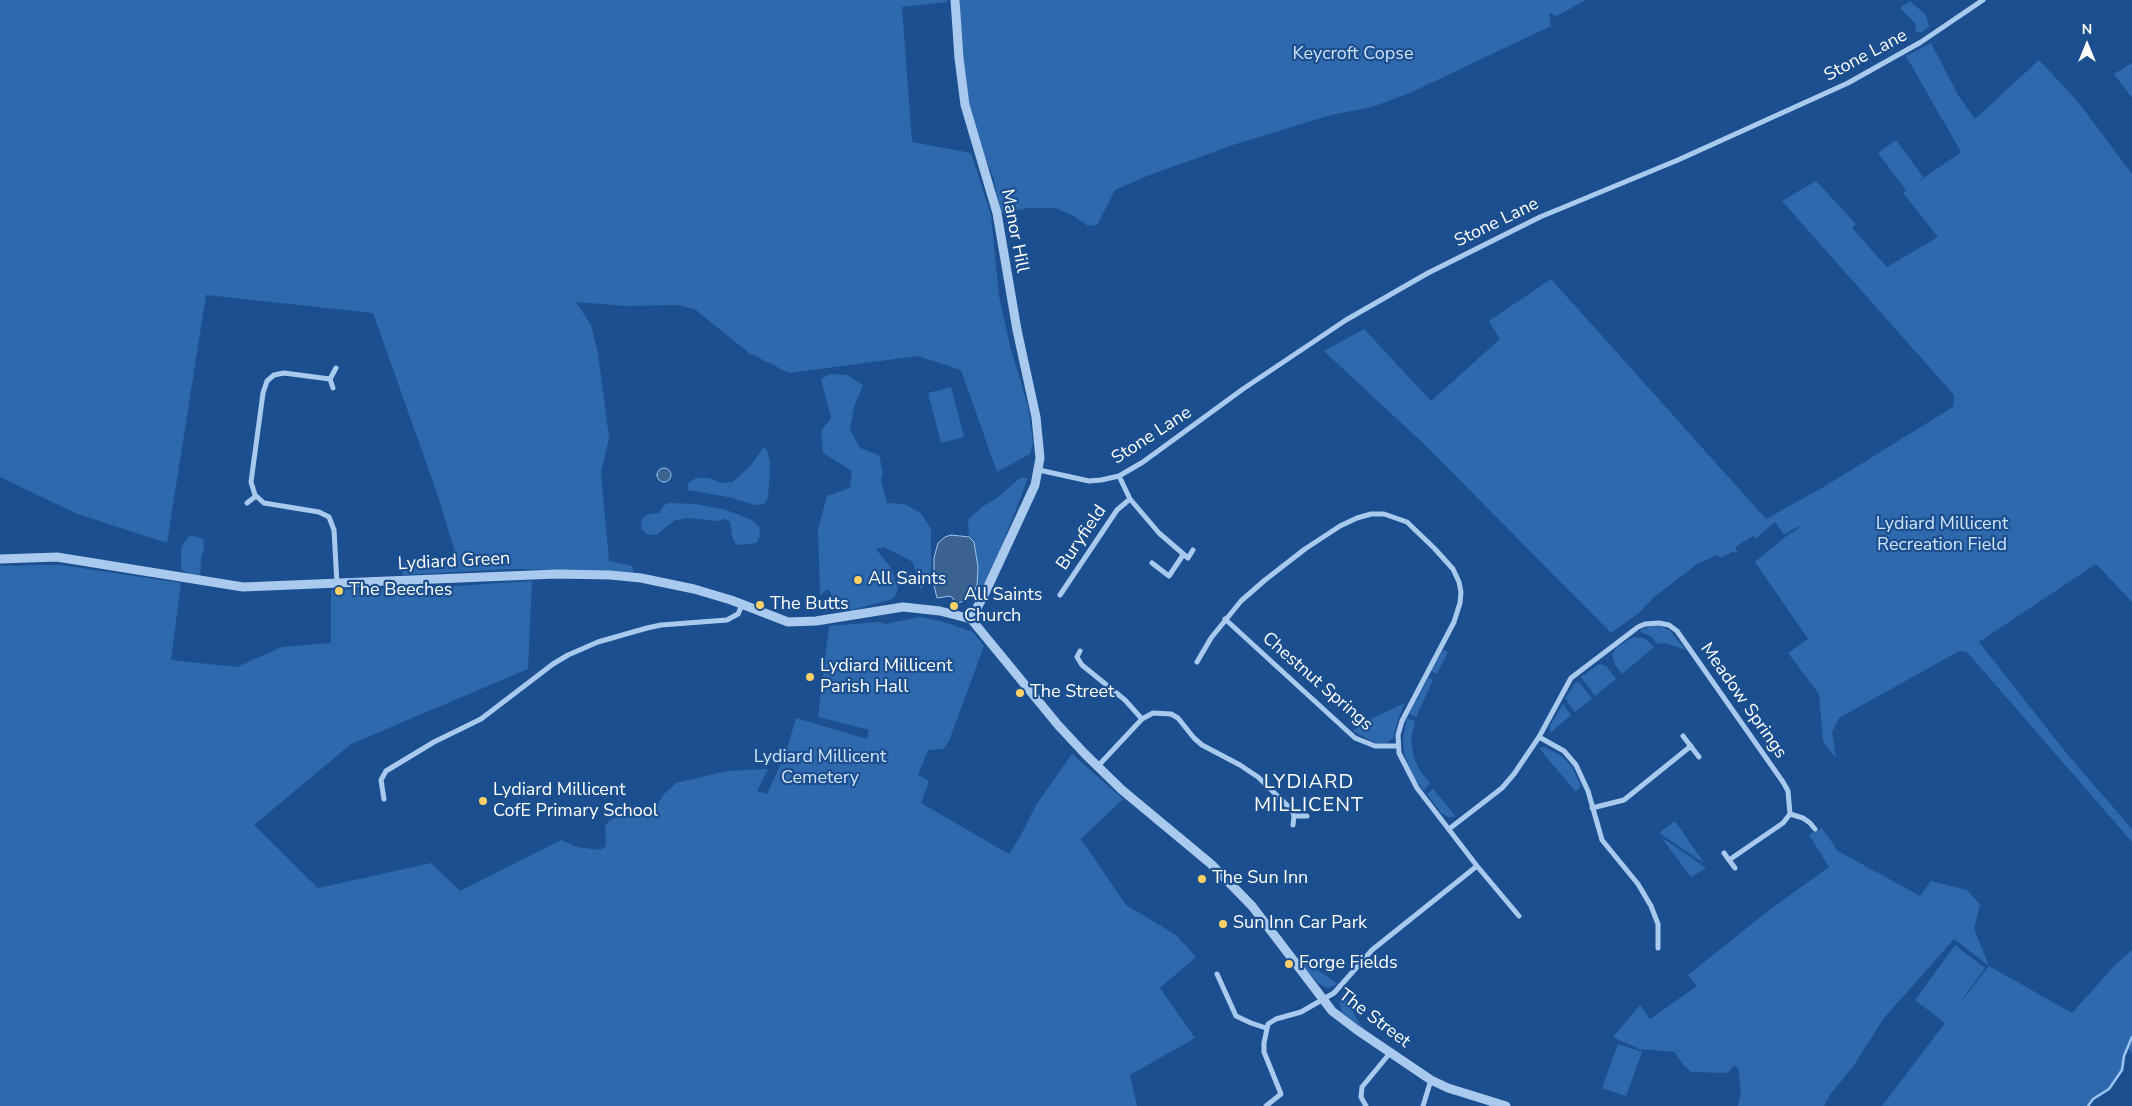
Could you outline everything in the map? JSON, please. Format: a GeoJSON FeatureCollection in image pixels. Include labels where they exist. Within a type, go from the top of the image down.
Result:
{"type":"FeatureCollection","features":[{"type":"Feature","properties":{"kind":"street","name":"Manor Hill"},"geometry":{"type":"LineString","coordinates":[[955,0],[958,58],[963,93],[972,134],[997,213],[1017,330],[1036,418],[1040,458],[1039,470],[1031,494],[985,593],[970,619]]}},
{"type":"Feature","properties":{"kind":"street","name":"Stone Lane"},"geometry":{"type":"LineString","coordinates":[[1039,470],[1089,481],[1119,476],[1143,462],[1243,389],[1346,320],[1428,273],[1499,236],[1558,209],[1693,153],[1848,82],[1921,42],[1983,0]]}},
{"type":"Feature","properties":{"kind":"street"},"geometry":{"type":"LineString","coordinates":[[333,388],[330,379],[336,368]]}},
{"type":"Feature","properties":{"kind":"street"},"geometry":{"type":"LineString","coordinates":[[330,379],[284,373],[274,375],[267,382],[263,392],[251,486],[256,496],[268,504],[319,512],[329,517],[334,530],[336,584]]}},
{"type":"Feature","properties":{"kind":"street","name":"Buryfield"},"geometry":{"type":"LineString","coordinates":[[1119,476],[1130,500],[1159,534],[1183,555]]}},
{"type":"Feature","properties":{"kind":"street"},"geometry":{"type":"LineString","coordinates":[[247,503],[256,496]]}},
{"type":"Feature","properties":{"kind":"street","name":"Buryfield"},"geometry":{"type":"LineString","coordinates":[[1060,594],[1117,510],[1130,500]]}},
{"type":"Feature","properties":{"kind":"street","name":"Chestnut Springs"},"geometry":{"type":"LineString","coordinates":[[1197,662],[1225,619],[1241,601],[1265,580],[1340,526],[1356,518],[1371,514],[1384,514],[1407,522],[1453,569],[1460,582],[1460,603],[1454,622],[1402,721],[1397,746],[1375,746],[1355,738],[1225,619]]}},
{"type":"Feature","properties":{"kind":"street"},"geometry":{"type":"LineString","coordinates":[[1152,563],[1169,576],[1183,555],[1188,558],[1193,550]]}},
{"type":"Feature","properties":{"kind":"street","name":"Lydiard Green"},"geometry":{"type":"LineString","coordinates":[[0,560],[57,557],[243,587],[592,574],[641,578],[668,583],[742,605],[774,618],[793,622],[904,608],[940,611],[970,619]]}},
{"type":"Feature","properties":{"kind":"street"},"geometry":{"type":"LineString","coordinates":[[384,799],[381,780],[386,771],[434,742],[481,719],[556,662],[598,642],[647,628],[661,625],[728,620],[738,614],[742,605]]}},
{"type":"Feature","properties":{"kind":"street","name":"The Street"},"geometry":{"type":"LineString","coordinates":[[970,619],[1058,725],[1098,766],[1122,790],[1211,864],[1252,906],[1280,940],[1322,1000],[1351,1026],[1431,1080],[1478,1101],[1506,1106]]}},
{"type":"Feature","properties":{"kind":"street","name":"Meadow Springs"},"geometry":{"type":"LineString","coordinates":[[1539,738],[1571,678],[1635,629],[1652,623],[1669,625],[1679,634],[1784,782],[1790,801],[1790,814]]}},
{"type":"Feature","properties":{"kind":"street"},"geometry":{"type":"LineString","coordinates":[[1080,651],[1077,657],[1082,665],[1125,700],[1142,719]]}},
{"type":"Feature","properties":{"kind":"street"},"geometry":{"type":"LineString","coordinates":[[1098,766],[1142,719],[1160,712],[1175,716],[1202,745],[1253,773],[1289,806],[1294,816],[1293,825]]}},
{"type":"Feature","properties":{"kind":"street"},"geometry":{"type":"LineString","coordinates":[[1683,736],[1699,757]]}},
{"type":"Feature","properties":{"kind":"street"},"geometry":{"type":"LineString","coordinates":[[1449,829],[1508,781],[1539,738],[1564,751],[1583,777],[1602,840],[1638,884],[1651,906],[1658,924],[1658,948]]}},
{"type":"Feature","properties":{"kind":"street"},"geometry":{"type":"LineString","coordinates":[[1397,746],[1408,773],[1417,788],[1477,866],[1520,916]]}},
{"type":"Feature","properties":{"kind":"street"},"geometry":{"type":"LineString","coordinates":[[1592,808],[1624,800],[1691,746]]}},
{"type":"Feature","properties":{"kind":"street"},"geometry":{"type":"LineString","coordinates":[[1729,860],[1783,823],[1790,814],[1810,822],[1815,829]]}},
{"type":"Feature","properties":{"kind":"street"},"geometry":{"type":"LineString","coordinates":[[1294,816],[1307,816]]}},
{"type":"Feature","properties":{"kind":"street"},"geometry":{"type":"LineString","coordinates":[[1724,853],[1735,868]]}},
{"type":"Feature","properties":{"kind":"street"},"geometry":{"type":"LineString","coordinates":[[1266,1106],[1281,1094],[1264,1052],[1266,1028],[1272,1021],[1293,1015],[1339,989],[1372,950],[1477,866]]}},
{"type":"Feature","properties":{"kind":"street"},"geometry":{"type":"LineString","coordinates":[[1217,974],[1236,1016],[1250,1024],[1266,1028]]}},
{"type":"Feature","properties":{"kind":"street"},"geometry":{"type":"LineString","coordinates":[[1366,1106],[1361,1097],[1362,1087],[1390,1053]]}},
{"type":"Feature","properties":{"kind":"street"},"geometry":{"type":"LineString","coordinates":[[1423,1106],[1431,1080]]}},
{"type":"Feature","properties":{"kind":"green space"},"geometry":{"type":"Polygon","coordinates":[[[0,0],[947,0],[947,2],[902,7],[912,142],[971,153],[991,215],[999,296],[1010,346],[1028,406],[1033,443],[1030,454],[997,472],[961,370],[918,356],[789,373],[749,353],[696,310],[679,305],[625,306],[576,302],[591,325],[598,353],[609,438],[601,473],[609,561],[632,566],[634,574],[618,571],[511,569],[403,575],[401,568],[405,564],[456,555],[437,493],[373,313],[206,295],[167,543],[75,513],[0,477],[0,0]]]}},
{"type":"Feature","properties":{"kind":"green space","name":"Keycroft Copse"},"geometry":{"type":"Polygon","coordinates":[[[960,0],[1586,0],[1557,16],[1549,13],[1551,26],[1410,93],[1372,107],[1331,115],[1236,144],[1147,176],[1115,190],[1097,225],[1088,226],[1074,216],[1055,208],[1028,208],[1001,213],[993,176],[978,142],[966,91],[960,49],[960,0]]]}},
{"type":"Feature","properties":{"kind":"green space"},"geometry":{"type":"Polygon","coordinates":[[[1910,1],[1926,15],[1929,27],[1922,32],[1916,32],[1915,23],[1900,8],[1910,1]]]}},
{"type":"Feature","properties":{"kind":"green space","name":"Lydiard Millicent Recreation Field"},"geometry":{"type":"Polygon","coordinates":[[[1931,43],[1958,95],[1975,119],[2039,60],[2079,103],[2132,174],[2132,602],[2096,564],[1979,642],[2067,754],[2132,829],[2132,842],[1967,652],[1959,651],[1839,718],[1832,732],[1836,758],[1823,741],[1819,694],[1788,653],[1808,639],[1755,562],[1799,528],[1799,526],[1784,535],[1775,522],[1755,539],[1753,536],[1735,547],[1738,553],[1732,552],[1720,558],[1717,555],[1697,564],[1653,598],[1639,613],[1611,633],[1426,446],[1324,351],[1364,329],[1431,401],[1500,339],[1489,321],[1551,279],[1766,519],[1827,485],[1953,407],[1954,395],[1782,201],[1816,181],[1856,224],[1852,228],[1887,267],[1938,237],[1903,193],[1906,190],[1878,153],[1896,140],[1923,177],[1918,182],[1961,152],[1906,56],[1931,43]]]}},
{"type":"Feature","properties":{"kind":"green space"},"geometry":{"type":"Polygon","coordinates":[[[2132,63],[2132,98],[2114,74],[2132,63]]]}},
{"type":"Feature","properties":{"kind":"green space"},"geometry":{"type":"Polygon","coordinates":[[[830,374],[847,375],[863,385],[854,407],[850,430],[860,448],[879,455],[883,473],[881,480],[887,503],[904,504],[921,513],[931,529],[929,582],[920,589],[913,562],[884,547],[876,549],[891,568],[898,589],[895,596],[890,600],[851,610],[839,607],[828,589],[820,595],[818,529],[827,496],[850,488],[852,471],[823,453],[821,431],[831,418],[821,379],[830,374]]]}},
{"type":"Feature","properties":{"kind":"green space"},"geometry":{"type":"Polygon","coordinates":[[[951,387],[964,437],[941,443],[928,393],[951,387]]]}},
{"type":"Feature","properties":{"kind":"green space"},"geometry":{"type":"Polygon","coordinates":[[[764,447],[767,450],[770,463],[769,487],[767,500],[764,504],[755,505],[728,497],[687,490],[688,483],[696,478],[709,478],[721,483],[733,482],[751,465],[764,447]]]}},
{"type":"Feature","properties":{"kind":"green space"},"geometry":{"type":"Polygon","coordinates":[[[1020,478],[1028,478],[993,569],[975,598],[978,567],[974,543],[969,537],[968,520],[1020,478]]]}},
{"type":"Feature","properties":{"kind":"green space"},"geometry":{"type":"Polygon","coordinates":[[[668,503],[695,504],[726,510],[750,519],[759,526],[760,536],[756,543],[736,545],[732,536],[730,522],[725,519],[717,521],[688,518],[675,520],[656,535],[646,534],[641,528],[642,519],[646,515],[659,513],[663,506],[668,503]]]}},
{"type":"Feature","properties":{"kind":"green space"},"geometry":{"type":"Polygon","coordinates":[[[190,535],[203,539],[204,547],[200,578],[191,578],[181,568],[181,547],[190,535]]]}},
{"type":"Feature","properties":{"kind":"green space","name":"Lydiard Millicent Cemetery"},"geometry":{"type":"Polygon","coordinates":[[[61,565],[181,583],[171,660],[237,667],[282,647],[331,643],[331,590],[424,588],[532,581],[528,669],[351,744],[254,825],[318,888],[431,863],[460,891],[561,840],[577,847],[600,850],[606,846],[605,826],[610,820],[617,817],[641,816],[655,808],[664,794],[676,783],[727,771],[768,769],[757,791],[767,794],[786,752],[796,718],[867,739],[869,730],[818,717],[829,626],[879,622],[885,624],[919,617],[941,621],[973,632],[984,646],[949,741],[943,749],[928,750],[918,775],[929,781],[921,803],[1009,854],[1036,805],[1072,754],[1123,799],[1081,839],[1126,905],[1176,935],[1196,957],[1160,988],[1195,1038],[1130,1075],[1137,1106],[0,1106],[0,566],[61,565]]]}},
{"type":"Feature","properties":{"kind":"green space"},"geometry":{"type":"Polygon","coordinates":[[[1651,626],[1660,626],[1669,630],[1686,650],[1664,643],[1657,644],[1652,637],[1639,631],[1651,626]]]}},
{"type":"Feature","properties":{"kind":"green space"},"geometry":{"type":"Polygon","coordinates":[[[1634,637],[1644,638],[1654,647],[1622,674],[1614,663],[1612,654],[1617,647],[1634,637]]]}},
{"type":"Feature","properties":{"kind":"green space"},"geometry":{"type":"Polygon","coordinates":[[[1443,650],[1448,652],[1437,674],[1431,671],[1443,650]]]}},
{"type":"Feature","properties":{"kind":"green space"},"geometry":{"type":"Polygon","coordinates":[[[1599,664],[1606,666],[1616,679],[1595,696],[1581,677],[1599,664]]]}},
{"type":"Feature","properties":{"kind":"green space"},"geometry":{"type":"Polygon","coordinates":[[[1429,677],[1433,680],[1416,717],[1409,714],[1429,677]]]}},
{"type":"Feature","properties":{"kind":"green space"},"geometry":{"type":"Polygon","coordinates":[[[1576,682],[1580,683],[1592,699],[1575,712],[1565,698],[1576,682]]]}},
{"type":"Feature","properties":{"kind":"green space"},"geometry":{"type":"Polygon","coordinates":[[[1405,703],[1393,738],[1387,743],[1375,743],[1353,731],[1360,724],[1405,703]]]}},
{"type":"Feature","properties":{"kind":"green space"},"geometry":{"type":"Polygon","coordinates":[[[1563,704],[1571,715],[1550,733],[1550,725],[1563,704]]]}},
{"type":"Feature","properties":{"kind":"green space"},"geometry":{"type":"Polygon","coordinates":[[[1407,718],[1415,721],[1411,739],[1414,758],[1420,771],[1430,783],[1424,791],[1412,774],[1404,753],[1403,738],[1407,718]]]}},
{"type":"Feature","properties":{"kind":"green space"},"geometry":{"type":"Polygon","coordinates":[[[1544,747],[1562,756],[1572,767],[1581,786],[1576,792],[1539,748],[1544,747]]]}},
{"type":"Feature","properties":{"kind":"green space"},"geometry":{"type":"Polygon","coordinates":[[[1433,789],[1456,817],[1448,817],[1441,813],[1427,794],[1433,789]]]}},
{"type":"Feature","properties":{"kind":"green space"},"geometry":{"type":"Polygon","coordinates":[[[1675,821],[1704,863],[1659,833],[1675,821]]]}},
{"type":"Feature","properties":{"kind":"green space"},"geometry":{"type":"Polygon","coordinates":[[[1822,828],[1838,851],[1920,896],[1931,881],[1967,890],[1980,905],[1974,928],[1989,966],[1954,939],[1884,1018],[1854,1065],[1830,1095],[1824,1106],[1738,1106],[1741,1090],[1738,1068],[1734,1065],[1729,1072],[1725,1073],[1691,1072],[1683,1065],[1675,1052],[1639,1049],[1613,1037],[1640,1005],[1650,1019],[1697,986],[1688,975],[1768,911],[1829,867],[1809,835],[1822,828]]]}},
{"type":"Feature","properties":{"kind":"green space"},"geometry":{"type":"Polygon","coordinates":[[[1661,837],[1664,839],[1706,868],[1691,877],[1661,837]]]}},
{"type":"Feature","properties":{"kind":"green space"},"geometry":{"type":"Polygon","coordinates":[[[1955,945],[1985,968],[1952,1013],[1989,966],[2072,1013],[2115,965],[2132,950],[2132,1053],[2127,1048],[2122,1070],[2109,1089],[2093,1099],[2088,1106],[1882,1106],[1945,1023],[1915,1000],[1955,945]]]}},
{"type":"Feature","properties":{"kind":"green space"},"geometry":{"type":"Polygon","coordinates":[[[1300,959],[1338,984],[1327,988],[1319,984],[1298,961],[1300,959]]]}},
{"type":"Feature","properties":{"kind":"green space"},"geometry":{"type":"Polygon","coordinates":[[[1343,992],[1359,1023],[1369,1034],[1342,1012],[1339,1001],[1343,992]]]}},
{"type":"Feature","properties":{"kind":"green space"},"geometry":{"type":"Polygon","coordinates":[[[1618,1044],[1642,1052],[1626,1096],[1602,1088],[1618,1044]]]}},
{"type":"Feature","properties":{"kind":"shaded area"},"geometry":{"type":"Polygon","coordinates":[[[661,468],[667,468],[671,475],[667,482],[661,482],[657,478],[657,472],[661,468]]]}},
{"type":"Feature","properties":{"kind":"shaded area"},"geometry":{"type":"Polygon","coordinates":[[[951,535],[969,537],[974,542],[978,567],[977,585],[974,592],[965,600],[955,605],[953,598],[950,596],[937,598],[934,585],[934,558],[938,543],[951,535]]]}},
{"type":"Feature","properties":{"kind":"waterway"},"geometry":{"type":"LineString","coordinates":[[2088,1106],[2093,1099],[2109,1089],[2122,1070],[2124,1056],[2132,1037]]}},
{"type":"Feature","properties":{"kind":"place","name":"All Saints"},"geometry":{"type":"Point","coordinates":[858,580]}},
{"type":"Feature","properties":{"kind":"place","name":"The Beeches"},"geometry":{"type":"Point","coordinates":[339,591]}},
{"type":"Feature","properties":{"kind":"place","name":"The Butts"},"geometry":{"type":"Point","coordinates":[760,605]}},
{"type":"Feature","properties":{"kind":"place","name":"All Saints Church"},"geometry":{"type":"Point","coordinates":[954,606]}},
{"type":"Feature","properties":{"kind":"place","name":"Lydiard Millicent Parish Hall"},"geometry":{"type":"Point","coordinates":[810,677]}},
{"type":"Feature","properties":{"kind":"place","name":"The Street"},"geometry":{"type":"Point","coordinates":[1020,693]}},
{"type":"Feature","properties":{"kind":"place","name":"Lydiard Millicent CofE Primary School"},"geometry":{"type":"Point","coordinates":[483,801]}},
{"type":"Feature","properties":{"kind":"place","name":"The Sun Inn"},"geometry":{"type":"Point","coordinates":[1202,879]}},
{"type":"Feature","properties":{"kind":"place","name":"Sun Inn Car Park"},"geometry":{"type":"Point","coordinates":[1223,924]}},
{"type":"Feature","properties":{"kind":"place","name":"Forge Fields"},"geometry":{"type":"Point","coordinates":[1289,964]}},
{"type":"Feature","properties":{"kind":"district","name":"LYDIARD MILLICENT"},"geometry":{"type":"Point","coordinates":[1309,794]}}]}
